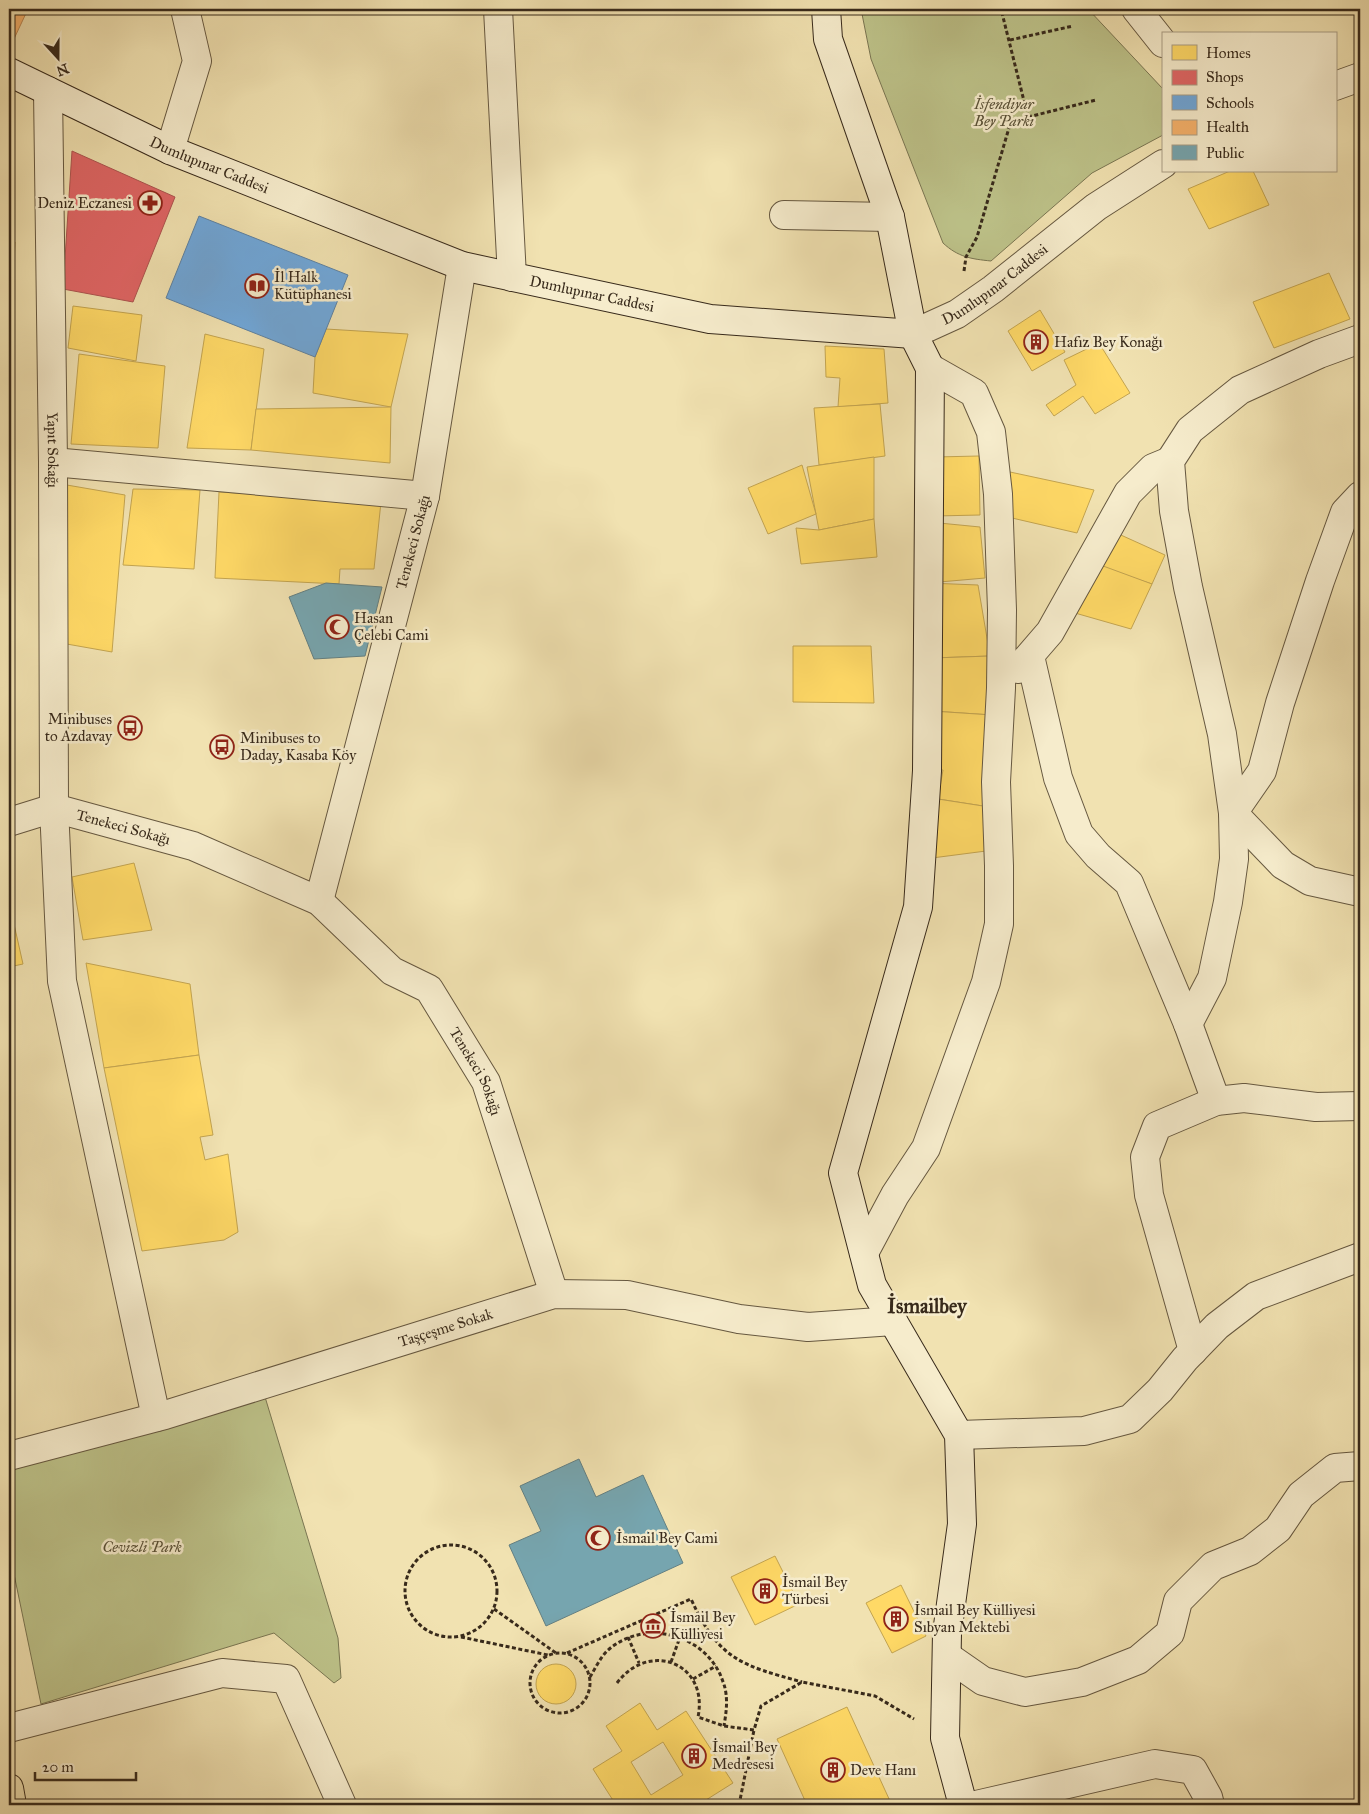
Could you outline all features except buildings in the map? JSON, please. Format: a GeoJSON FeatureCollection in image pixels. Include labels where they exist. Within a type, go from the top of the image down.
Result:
{"type":"FeatureCollection","features":[{"type":"Feature","properties":{"kind":"main road"},"geometry":{"type":"LineString","coordinates":[[9,1788],[12,1805]]}},
{"type":"Feature","properties":{"kind":"street"},"geometry":{"type":"LineString","coordinates":[[170,150],[197,61],[185,9]]}},
{"type":"Feature","properties":{"kind":"street"},"geometry":{"type":"LineString","coordinates":[[498,9],[512,277]]}},
{"type":"Feature","properties":{"kind":"street"},"geometry":{"type":"LineString","coordinates":[[826,9],[828,39],[890,217],[913,334],[930,368],[927,771],[918,907],[843,1173],[872,1285],[959,1435],[962,1524],[947,1633],[945,1738],[963,1805]]}},
{"type":"Feature","properties":{"kind":"street"},"geometry":{"type":"LineString","coordinates":[[1136,9],[1162,42]]}},
{"type":"Feature","properties":{"kind":"street","name":"Dumlupınar Caddesi"},"geometry":{"type":"LineString","coordinates":[[9,72],[170,150],[462,266],[710,319],[913,334],[958,314],[994,289],[1096,207],[1162,165]]}},
{"type":"Feature","properties":{"kind":"street"},"geometry":{"type":"LineString","coordinates":[[1336,86],[1360,77]]}},
{"type":"Feature","properties":{"kind":"street","name":"Yapıt Sokağı"},"geometry":{"type":"LineString","coordinates":[[48,91],[51,438],[53,462],[54,808],[62,981],[156,1417]]}},
{"type":"Feature","properties":{"kind":"street"},"geometry":{"type":"LineString","coordinates":[[784,215],[890,217]]}},
{"type":"Feature","properties":{"kind":"street","name":"Tenekeci Sokağı"},"geometry":{"type":"LineString","coordinates":[[319,901],[425,496],[462,266]]}},
{"type":"Feature","properties":{"kind":"street"},"geometry":{"type":"LineString","coordinates":[[1001,688],[1050,632],[1128,493],[1153,468],[1170,461],[1190,430],[1240,390],[1319,354],[1360,339]]}},
{"type":"Feature","properties":{"kind":"street"},"geometry":{"type":"LineString","coordinates":[[864,1253],[895,1195],[926,1148],[986,982],[998,924],[999,866],[996,782],[1001,688],[1002,610],[998,494],[991,432],[974,393],[930,368]]}},
{"type":"Feature","properties":{"kind":"street"},"geometry":{"type":"LineString","coordinates":[[1170,461],[1174,511],[1186,578],[1222,734],[1233,813],[1234,858],[1220,942],[1212,978],[1188,1024]]}},
{"type":"Feature","properties":{"kind":"street"},"geometry":{"type":"LineString","coordinates":[[53,462],[425,496]]}},
{"type":"Feature","properties":{"kind":"street"},"geometry":{"type":"LineString","coordinates":[[1233,813],[1262,771],[1280,704],[1320,581],[1355,510]]}},
{"type":"Feature","properties":{"kind":"street"},"geometry":{"type":"LineString","coordinates":[[1030,656],[1058,778],[1079,834],[1098,856],[1129,883],[1188,1024],[1216,1101]]}},
{"type":"Feature","properties":{"kind":"street"},"geometry":{"type":"LineString","coordinates":[[9,822],[54,808]]}},
{"type":"Feature","properties":{"kind":"street","name":"Tenekeci Sokağı"},"geometry":{"type":"LineString","coordinates":[[54,808],[193,846],[319,901],[392,971],[429,989],[486,1082],[554,1294]]}},
{"type":"Feature","properties":{"kind":"street"},"geometry":{"type":"LineString","coordinates":[[1233,813],[1283,865],[1310,882],[1360,892]]}},
{"type":"Feature","properties":{"kind":"street"},"geometry":{"type":"LineString","coordinates":[[1193,1351],[1149,1195],[1145,1157],[1157,1126],[1216,1101],[1244,1098],[1316,1107],[1360,1106]]}},
{"type":"Feature","properties":{"kind":"street"},"geometry":{"type":"LineString","coordinates":[[959,1435],[1084,1432],[1130,1419],[1160,1390],[1217,1326],[1256,1296],[1360,1257]]}},
{"type":"Feature","properties":{"kind":"street","name":"Taşçeşme Sokak"},"geometry":{"type":"LineString","coordinates":[[9,1456],[156,1417],[554,1294],[627,1295],[739,1319],[808,1327],[893,1321]]}},
{"type":"Feature","properties":{"kind":"street"},"geometry":{"type":"LineString","coordinates":[[947,1656],[983,1681],[1025,1692],[1082,1682],[1138,1660],[1170,1633],[1178,1601],[1213,1566],[1250,1552],[1278,1529],[1300,1495],[1335,1468],[1360,1466]]}},
{"type":"Feature","properties":{"kind":"street"},"geometry":{"type":"LineString","coordinates":[[9,1728],[222,1673],[286,1679],[342,1805]]}},
{"type":"Feature","properties":{"kind":"street"},"geometry":{"type":"LineString","coordinates":[[976,1805],[1155,1764],[1193,1770],[1208,1797],[1210,1805]]}},
{"type":"Feature","properties":{"kind":"path"},"geometry":{"type":"LineString","coordinates":[[1002,9],[1028,117]]}},
{"type":"Feature","properties":{"kind":"path"},"geometry":{"type":"LineString","coordinates":[[1010,40],[1073,26]]}},
{"type":"Feature","properties":{"kind":"path"},"geometry":{"type":"LineString","coordinates":[[966,257],[977,237],[1011,121],[1096,100]]}},
{"type":"Feature","properties":{"kind":"path"},"geometry":{"type":"LineString","coordinates":[[461,1636],[475,1630],[486,1621],[494,1608],[498,1594],[496,1579],[490,1566],[480,1555],[467,1547],[452,1545],[438,1547],[425,1553],[414,1562],[407,1575],[405,1588],[406,1602],[412,1615],[421,1626],[433,1634],[447,1637],[461,1636],[548,1655]]}},
{"type":"Feature","properties":{"kind":"path"},"geometry":{"type":"LineString","coordinates":[[567,1653],[585,1664],[590,1677],[590,1688],[587,1698],[580,1707],[570,1712],[560,1714],[549,1712],[533,1698],[530,1688],[533,1669],[539,1661],[548,1655],[567,1653],[691,1600],[701,1623],[716,1644],[735,1659],[758,1670],[802,1682],[875,1696],[945,1738]]}},
{"type":"Feature","properties":{"kind":"path"},"geometry":{"type":"LineString","coordinates":[[494,1608],[556,1653]]}},
{"type":"Feature","properties":{"kind":"path"},"geometry":{"type":"LineString","coordinates":[[590,1677],[606,1652],[628,1638],[655,1632],[680,1637],[704,1651],[716,1666],[725,1687],[727,1709],[724,1726]]}},
{"type":"Feature","properties":{"kind":"path"},"geometry":{"type":"LineString","coordinates":[[671,1662],[680,1637]]}},
{"type":"Feature","properties":{"kind":"path"},"geometry":{"type":"LineString","coordinates":[[628,1638],[639,1664]]}},
{"type":"Feature","properties":{"kind":"path"},"geometry":{"type":"LineString","coordinates":[[617,1683],[625,1672],[639,1664],[656,1660],[671,1662],[686,1671],[693,1679],[698,1693],[700,1708],[698,1717],[724,1726],[754,1730]]}},
{"type":"Feature","properties":{"kind":"path"},"geometry":{"type":"LineString","coordinates":[[693,1679],[716,1666]]}},
{"type":"Feature","properties":{"kind":"path"},"geometry":{"type":"LineString","coordinates":[[739,1805],[754,1730],[761,1706],[802,1682]]}},
{"type":"Feature","properties":{"kind":"green space","name":"İsfendiyar Bey Parkı"},"geometry":{"type":"Polygon","coordinates":[[[861,9],[1088,9],[1162,88],[1162,136],[1092,173],[991,261],[971,258],[960,254],[943,243],[871,59],[861,9]]]}},
{"type":"Feature","properties":{"kind":"green space","name":"Cevizli Park"},"geometry":{"type":"Polygon","coordinates":[[[262,1387],[338,1638],[341,1678],[334,1683],[274,1633],[41,1704],[9,1550],[9,1460],[262,1387]]]}},
{"type":"Feature","properties":{"kind":"place","name":"Deniz Eczanesi"},"geometry":{"type":"Point","coordinates":[150,203]}},
{"type":"Feature","properties":{"kind":"place","name":"İl Halk Kütüphanesi"},"geometry":{"type":"Point","coordinates":[257,286]}},
{"type":"Feature","properties":{"kind":"place","name":"Hafız Bey Konağı"},"geometry":{"type":"Point","coordinates":[1036,342]}},
{"type":"Feature","properties":{"kind":"place","name":"Hasan Çelebi Cami"},"geometry":{"type":"Point","coordinates":[337,627]}},
{"type":"Feature","properties":{"kind":"place","name":"Minibuses to Azdavay"},"geometry":{"type":"Point","coordinates":[130,728]}},
{"type":"Feature","properties":{"kind":"place","name":"Minibuses to Daday, Kasaba Köy"},"geometry":{"type":"Point","coordinates":[222,747]}},
{"type":"Feature","properties":{"kind":"place","name":"İsmail Bey Cami"},"geometry":{"type":"Point","coordinates":[598,1538]}},
{"type":"Feature","properties":{"kind":"place","name":"İsmail Bey Türbesi"},"geometry":{"type":"Point","coordinates":[765,1591]}},
{"type":"Feature","properties":{"kind":"place","name":"İsmail Bey Külliyesi Sıbyan Mektebi"},"geometry":{"type":"Point","coordinates":[896,1619]}},
{"type":"Feature","properties":{"kind":"place","name":"İsmail Bey Külliyesi"},"geometry":{"type":"Point","coordinates":[653,1626]}},
{"type":"Feature","properties":{"kind":"place","name":"İsmail Bey Medresesi"},"geometry":{"type":"Point","coordinates":[694,1756]}},
{"type":"Feature","properties":{"kind":"place","name":"Deve Hanı"},"geometry":{"type":"Point","coordinates":[833,1770]}},
{"type":"Feature","properties":{"kind":"district","name":"İsmailbey"},"geometry":{"type":"Point","coordinates":[927,1306]}}]}
